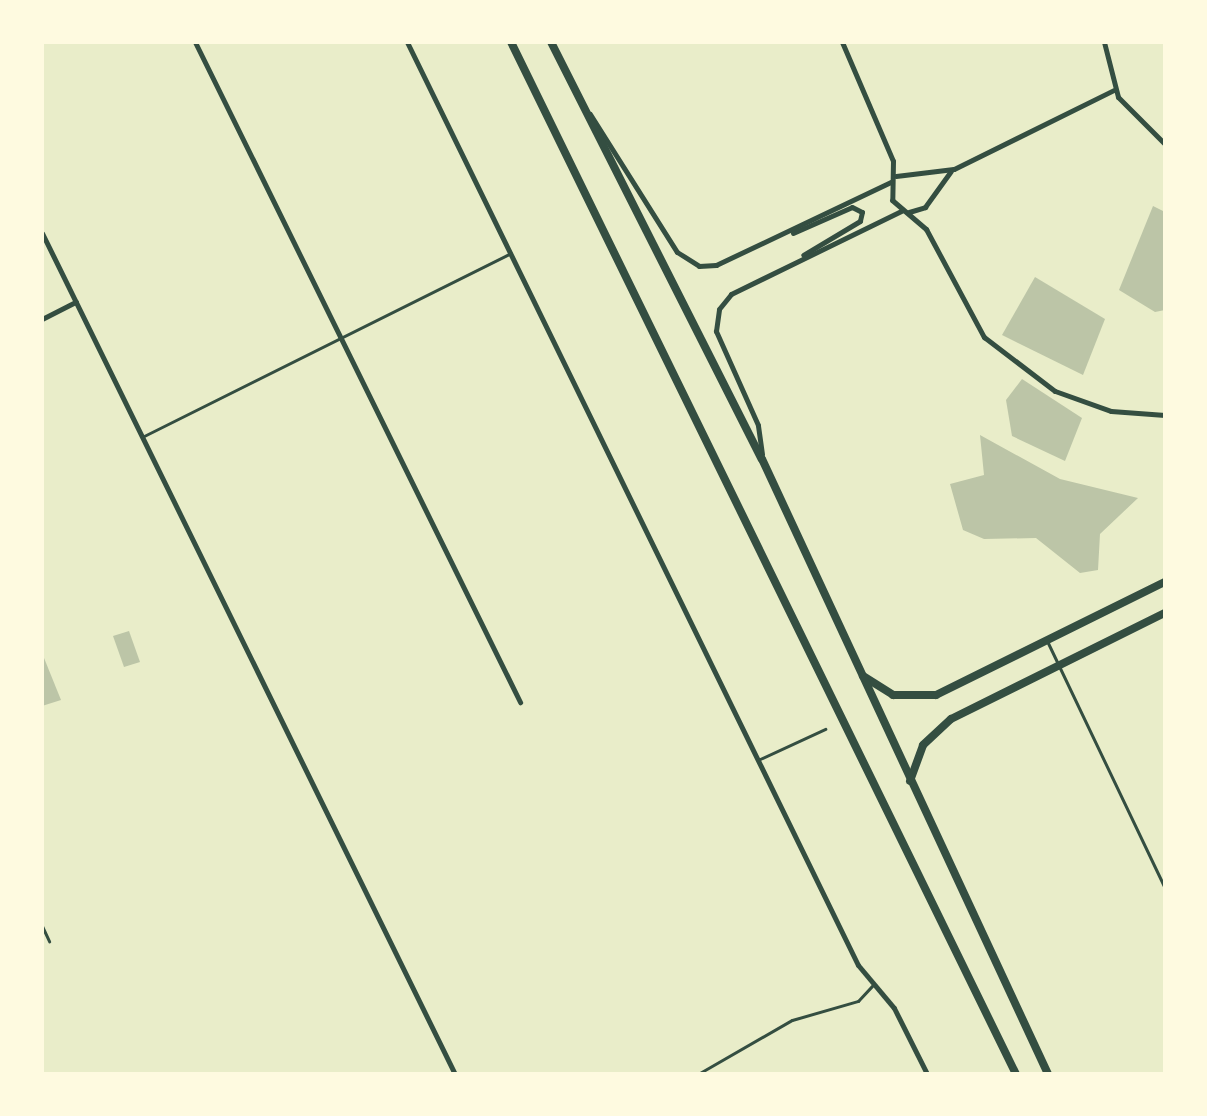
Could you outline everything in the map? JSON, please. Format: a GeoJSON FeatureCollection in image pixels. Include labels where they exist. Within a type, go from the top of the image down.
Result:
{"type":"FeatureCollection","features":[{"type":"Feature","properties":{"kind":"main road"},"geometry":{"type":"LineString","coordinates":[[511,42],[1016,1074]]}},
{"type":"Feature","properties":{"kind":"main road"},"geometry":{"type":"LineString","coordinates":[[551,42],[762,459],[1029,1036],[1051,1074]]}},
{"type":"Feature","properties":{"kind":"main road"},"geometry":{"type":"LineString","coordinates":[[859,673],[893,695],[936,695],[1165,582]]}},
{"type":"Feature","properties":{"kind":"main road"},"geometry":{"type":"LineString","coordinates":[[910,782],[936,729],[1165,613]]}},
{"type":"Feature","properties":{"kind":"street"},"geometry":{"type":"LineString","coordinates":[[195,42],[520,702]]}},
{"type":"Feature","properties":{"kind":"street"},"geometry":{"type":"LineString","coordinates":[[407,42],[872,986],[894,1008],[927,1074]]}},
{"type":"Feature","properties":{"kind":"street"},"geometry":{"type":"LineString","coordinates":[[842,42],[894,179],[892,200],[926,229],[984,337],[1015,367],[1082,403],[1165,415]]}},
{"type":"Feature","properties":{"kind":"street"},"geometry":{"type":"LineString","coordinates":[[1104,42],[1114,90],[1165,144]]}},
{"type":"Feature","properties":{"kind":"street"},"geometry":{"type":"LineString","coordinates":[[789,233],[894,179],[954,169],[1114,90]]}},
{"type":"Feature","properties":{"kind":"street"},"geometry":{"type":"LineString","coordinates":[[586,111],[608,133],[687,261],[711,267],[852,207],[862,212],[860,221],[799,259]]}},
{"type":"Feature","properties":{"kind":"street"},"geometry":{"type":"LineString","coordinates":[[762,459],[758,425],[716,331],[717,314],[731,294],[799,259],[906,211],[925,207],[954,169]]}},
{"type":"Feature","properties":{"kind":"street"},"geometry":{"type":"LineString","coordinates":[[42,233],[455,1074]]}},
{"type":"Feature","properties":{"kind":"street"},"geometry":{"type":"LineString","coordinates":[[42,319],[76,302]]}},
{"type":"Feature","properties":{"kind":"lane"},"geometry":{"type":"LineString","coordinates":[[142,437],[511,253]]}},
{"type":"Feature","properties":{"kind":"lane"},"geometry":{"type":"LineString","coordinates":[[1047,640],[1165,888]]}},
{"type":"Feature","properties":{"kind":"lane"},"geometry":{"type":"LineString","coordinates":[[760,759],[825,729]]}},
{"type":"Feature","properties":{"kind":"lane"},"geometry":{"type":"LineString","coordinates":[[42,926],[49,941]]}},
{"type":"Feature","properties":{"kind":"lane"},"geometry":{"type":"LineString","coordinates":[[698,1074],[792,1020],[858,1001],[872,986]]}},
{"type":"Feature","properties":{"kind":"lane"},"geometry":{"type":"LineString","coordinates":[[710,1067],[712,1074]]}},
{"type":"Feature","properties":{"kind":"building"},"geometry":{"type":"Polygon","coordinates":[[[1153,206],[1165,212],[1165,310],[1155,312],[1119,290],[1153,206]]]}},
{"type":"Feature","properties":{"kind":"building"},"geometry":{"type":"Polygon","coordinates":[[[1035,277],[1105,319],[1083,375],[1002,335],[1035,277]]]}},
{"type":"Feature","properties":{"kind":"building"},"geometry":{"type":"Polygon","coordinates":[[[1022,379],[1082,418],[1065,461],[1012,436],[1006,400],[1022,379]]]}},
{"type":"Feature","properties":{"kind":"building"},"geometry":{"type":"Polygon","coordinates":[[[980,435],[1060,479],[1138,498],[1100,534],[1098,570],[1080,573],[1036,538],[984,539],[963,530],[950,484],[984,475],[980,435]]]}},
{"type":"Feature","properties":{"kind":"building"},"geometry":{"type":"Polygon","coordinates":[[[129,631],[140,662],[124,667],[113,636],[129,631]]]}},
{"type":"Feature","properties":{"kind":"building"},"geometry":{"type":"Polygon","coordinates":[[[42,653],[61,700],[42,706],[42,653]]]}}]}
